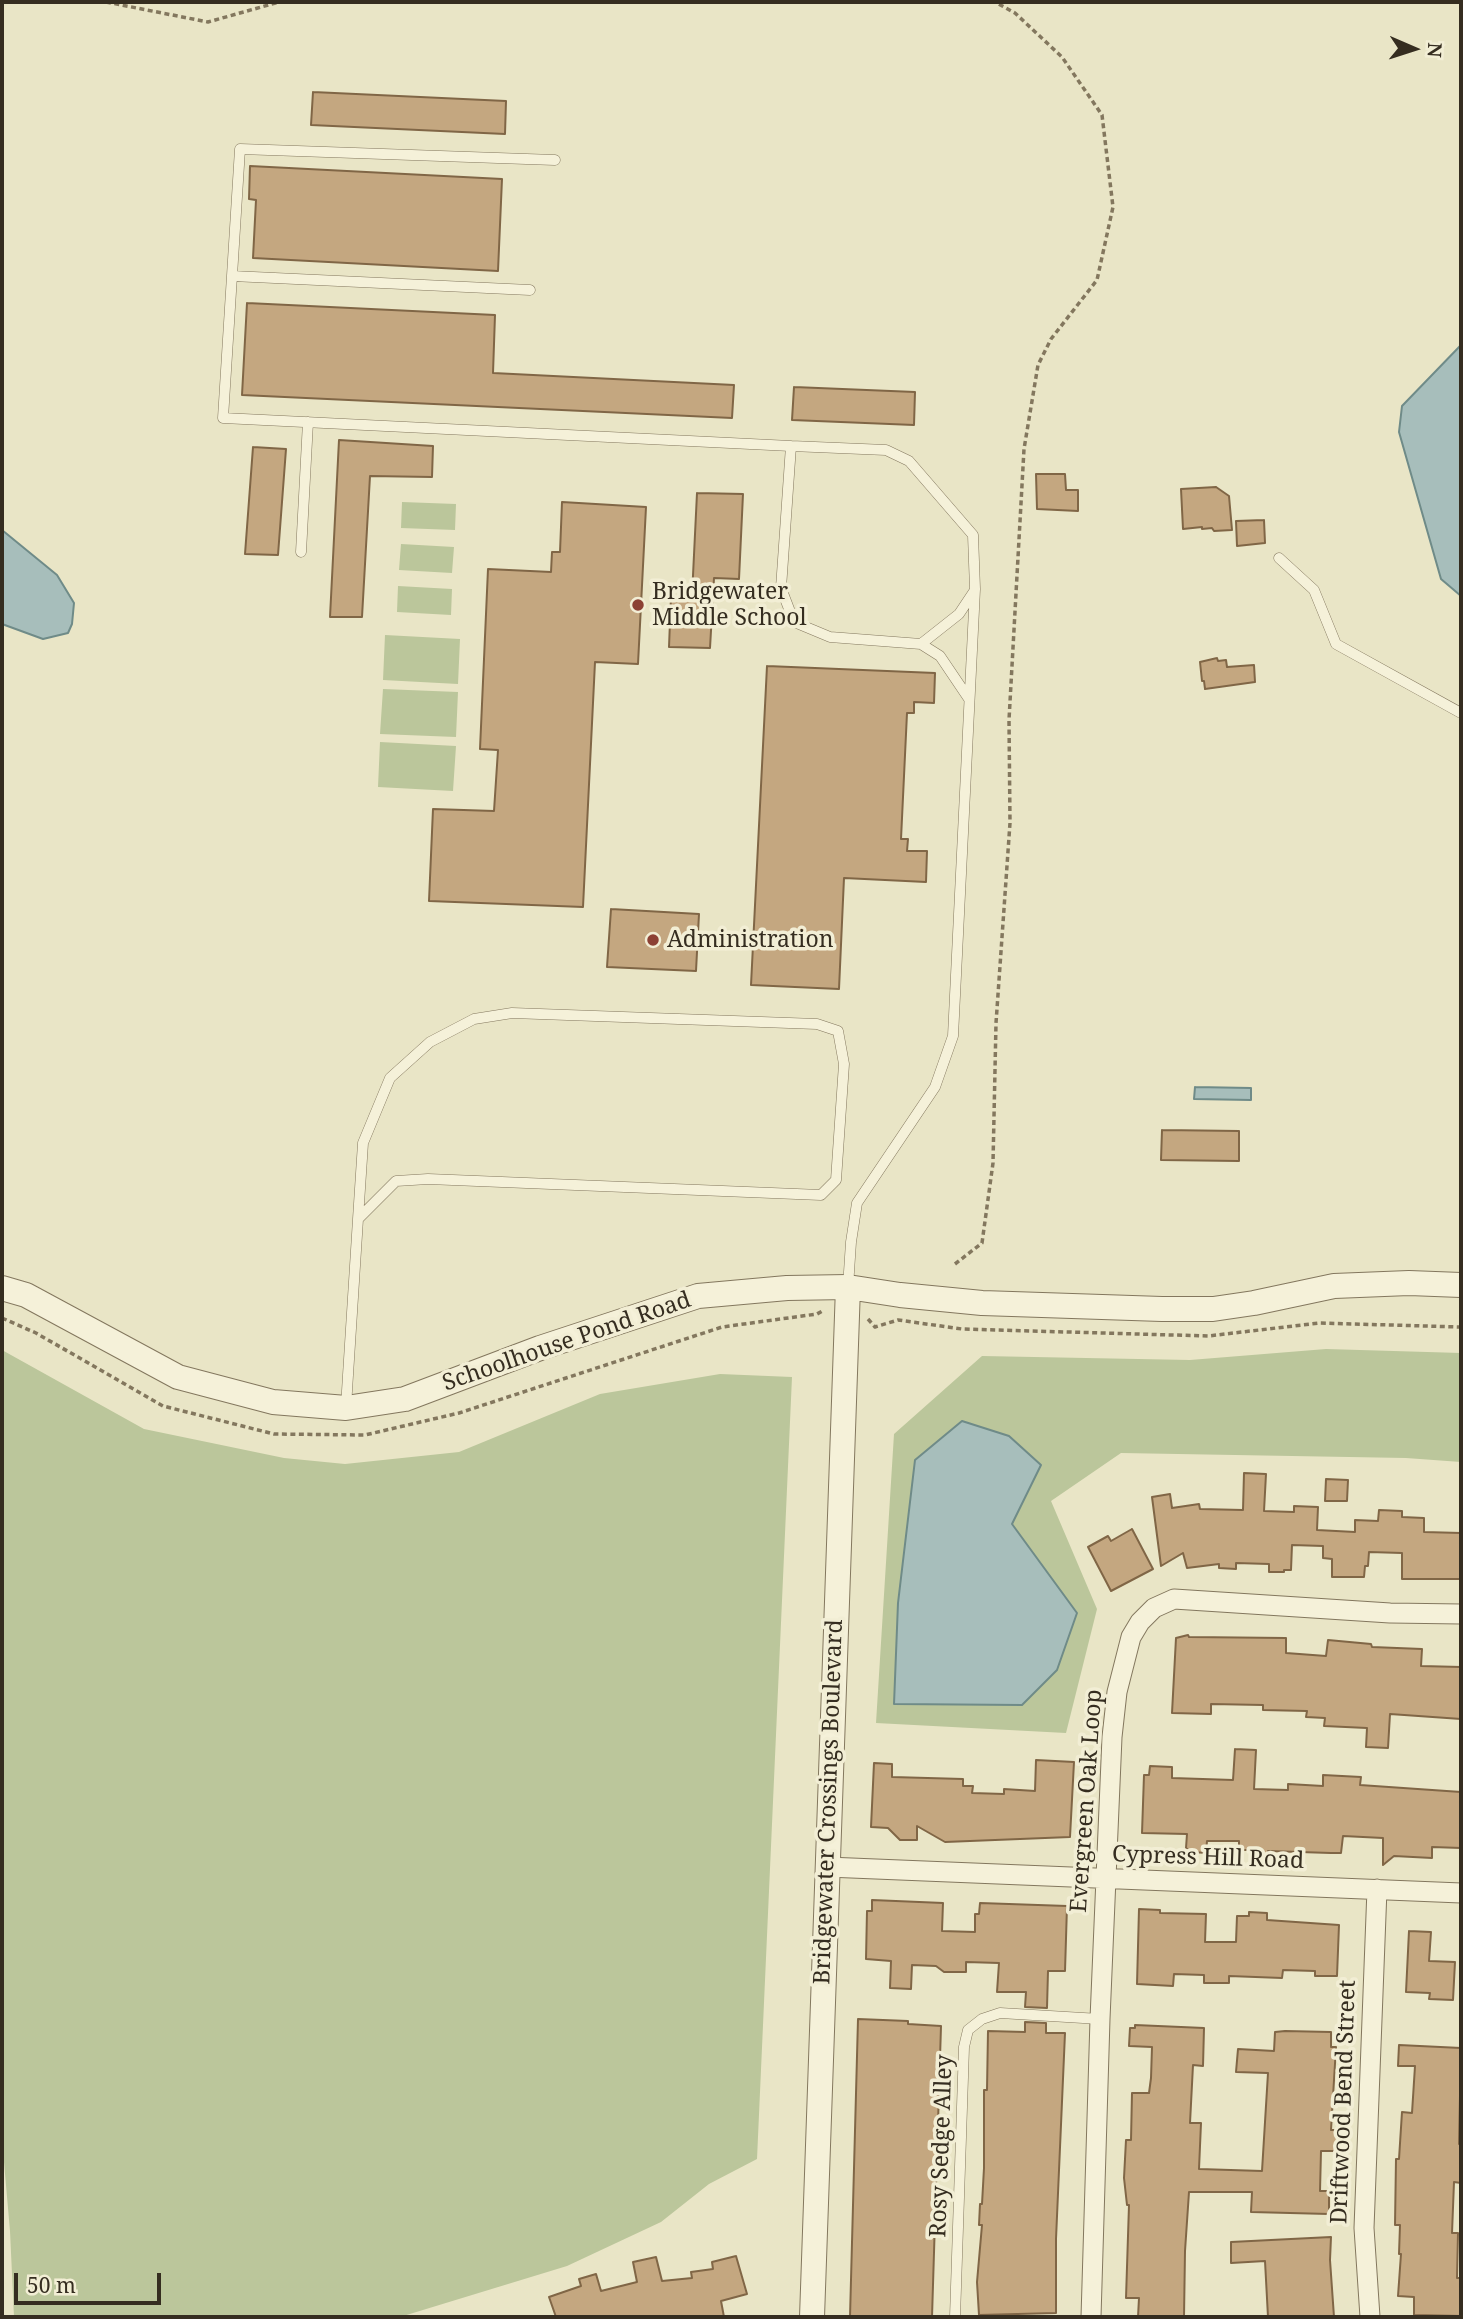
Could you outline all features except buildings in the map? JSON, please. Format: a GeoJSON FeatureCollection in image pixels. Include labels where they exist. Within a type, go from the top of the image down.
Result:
{"type":"FeatureCollection","features":[{"type":"Feature","properties":{"kind":"street","name":"Schoolhouse Pond Road"},"geometry":{"type":"LineString","coordinates":[[2,1288],[26,1295],[178,1377],[273,1402],[346,1408],[405,1399],[540,1348],[698,1296],[787,1288],[848,1287],[982,1303],[1162,1310],[1213,1309],[1334,1286],[1409,1283],[1461,1285]]}},
{"type":"Feature","properties":{"kind":"street","name":"Bridgewater Crossings Boulevard"},"geometry":{"type":"LineString","coordinates":[[812,2317],[848,1287]]}},
{"type":"Feature","properties":{"kind":"street","name":"Evergreen Oak Loop"},"geometry":{"type":"LineString","coordinates":[[1091,2317],[1112,1737],[1117,1692],[1131,1637],[1140,1622],[1154,1608],[1174,1600],[1390,1613],[1461,1614]]}},
{"type":"Feature","properties":{"kind":"street","name":"Cypress Hill Road"},"geometry":{"type":"LineString","coordinates":[[827,1867],[1461,1893]]}},
{"type":"Feature","properties":{"kind":"street","name":"Driftwood Bend Street"},"geometry":{"type":"LineString","coordinates":[[1370,2317],[1364,2228],[1377,1889]]}},
{"type":"Feature","properties":{"kind":"lane"},"geometry":{"type":"LineString","coordinates":[[555,160],[240,149],[223,418],[886,450],[909,461],[973,535],[975,589],[953,1036],[935,1087],[857,1203],[848,1287]]}},
{"type":"Feature","properties":{"kind":"lane"},"geometry":{"type":"LineString","coordinates":[[232,276],[530,290]]}},
{"type":"Feature","properties":{"kind":"lane"},"geometry":{"type":"LineString","coordinates":[[300,552],[308,422]]}},
{"type":"Feature","properties":{"kind":"lane"},"geometry":{"type":"LineString","coordinates":[[791,446],[781,588],[794,622],[830,637],[920,643],[940,656],[969,699]]}},
{"type":"Feature","properties":{"kind":"lane"},"geometry":{"type":"LineString","coordinates":[[1279,558],[1314,590],[1336,644],[1461,713]]}},
{"type":"Feature","properties":{"kind":"lane"},"geometry":{"type":"LineString","coordinates":[[920,643],[960,614],[975,589]]}},
{"type":"Feature","properties":{"kind":"lane"},"geometry":{"type":"LineString","coordinates":[[346,1408],[358,1219],[363,1143],[390,1078],[430,1042],[474,1019],[512,1013],[817,1024],[838,1031],[844,1064],[836,1181],[821,1195],[428,1179],[396,1181],[358,1219]]}},
{"type":"Feature","properties":{"kind":"lane","name":"Rosy Sedge Alley"},"geometry":{"type":"LineString","coordinates":[[955,2317],[964,2047],[968,2030],[982,2019],[1000,2013],[1100,2019]]}},
{"type":"Feature","properties":{"kind":"path"},"geometry":{"type":"LineString","coordinates":[[106,2],[208,22],[279,2]]}},
{"type":"Feature","properties":{"kind":"path"},"geometry":{"type":"LineString","coordinates":[[955,1264],[982,1242],[993,1163],[996,1023],[1010,822],[1009,720],[1024,449],[1038,365],[1051,339],[1097,280],[1113,207],[1102,115],[1062,57],[1015,13],[995,2]]}},
{"type":"Feature","properties":{"kind":"path"},"geometry":{"type":"LineString","coordinates":[[2,1318],[36,1333],[163,1406],[274,1434],[365,1435],[459,1413],[722,1327],[817,1314],[825,1310],[867,1318],[875,1327],[898,1320],[962,1329],[1208,1336],[1319,1323],[1461,1327]]}},
{"type":"Feature","properties":{"kind":"green space"},"geometry":{"type":"Polygon","coordinates":[[[402,502],[456,504],[455,530],[401,528],[402,502]]]}},
{"type":"Feature","properties":{"kind":"green space"},"geometry":{"type":"Polygon","coordinates":[[[401,544],[454,547],[452,573],[399,570],[401,544]]]}},
{"type":"Feature","properties":{"kind":"green space"},"geometry":{"type":"Polygon","coordinates":[[[398,586],[452,589],[451,615],[397,612],[398,586]]]}},
{"type":"Feature","properties":{"kind":"green space"},"geometry":{"type":"Polygon","coordinates":[[[385,635],[460,639],[458,684],[383,680],[385,635]]]}},
{"type":"Feature","properties":{"kind":"green space"},"geometry":{"type":"Polygon","coordinates":[[[383,689],[458,692],[456,737],[380,734],[383,689]]]}},
{"type":"Feature","properties":{"kind":"green space"},"geometry":{"type":"Polygon","coordinates":[[[380,742],[456,746],[453,791],[378,787],[380,742]]]}},
{"type":"Feature","properties":{"kind":"green space"},"geometry":{"type":"Polygon","coordinates":[[[1326,1349],[1461,1353],[1461,1462],[1406,1458],[1121,1453],[1051,1501],[1097,1609],[1066,1733],[876,1723],[894,1434],[982,1356],[1190,1360],[1326,1349]]]}},
{"type":"Feature","properties":{"kind":"green space"},"geometry":{"type":"Polygon","coordinates":[[[2,1350],[144,1429],[284,1458],[345,1464],[459,1452],[600,1394],[720,1374],[792,1377],[757,2159],[709,2184],[661,2222],[567,2266],[400,2317],[14,2317],[2,2139],[2,1350]]]}},
{"type":"Feature","properties":{"kind":"water"},"geometry":{"type":"Polygon","coordinates":[[[1461,345],[1461,596],[1441,579],[1399,432],[1402,406],[1461,345]]]}},
{"type":"Feature","properties":{"kind":"water"},"geometry":{"type":"Polygon","coordinates":[[[2,530],[57,575],[74,603],[72,624],[68,633],[43,639],[2,624],[2,530]]]}},
{"type":"Feature","properties":{"kind":"water"},"geometry":{"type":"Polygon","coordinates":[[[1195,1087],[1251,1088],[1251,1100],[1194,1099],[1195,1087]]]}},
{"type":"Feature","properties":{"kind":"water"},"geometry":{"type":"Polygon","coordinates":[[[962,1421],[1009,1436],[1041,1465],[1012,1524],[1077,1613],[1057,1670],[1022,1705],[894,1704],[898,1603],[915,1460],[962,1421]]]}},
{"type":"Feature","properties":{"kind":"place","name":"Bridgewater Middle School"},"geometry":{"type":"Point","coordinates":[638,605]}},
{"type":"Feature","properties":{"kind":"place","name":"Administration"},"geometry":{"type":"Point","coordinates":[653,940]}}]}
